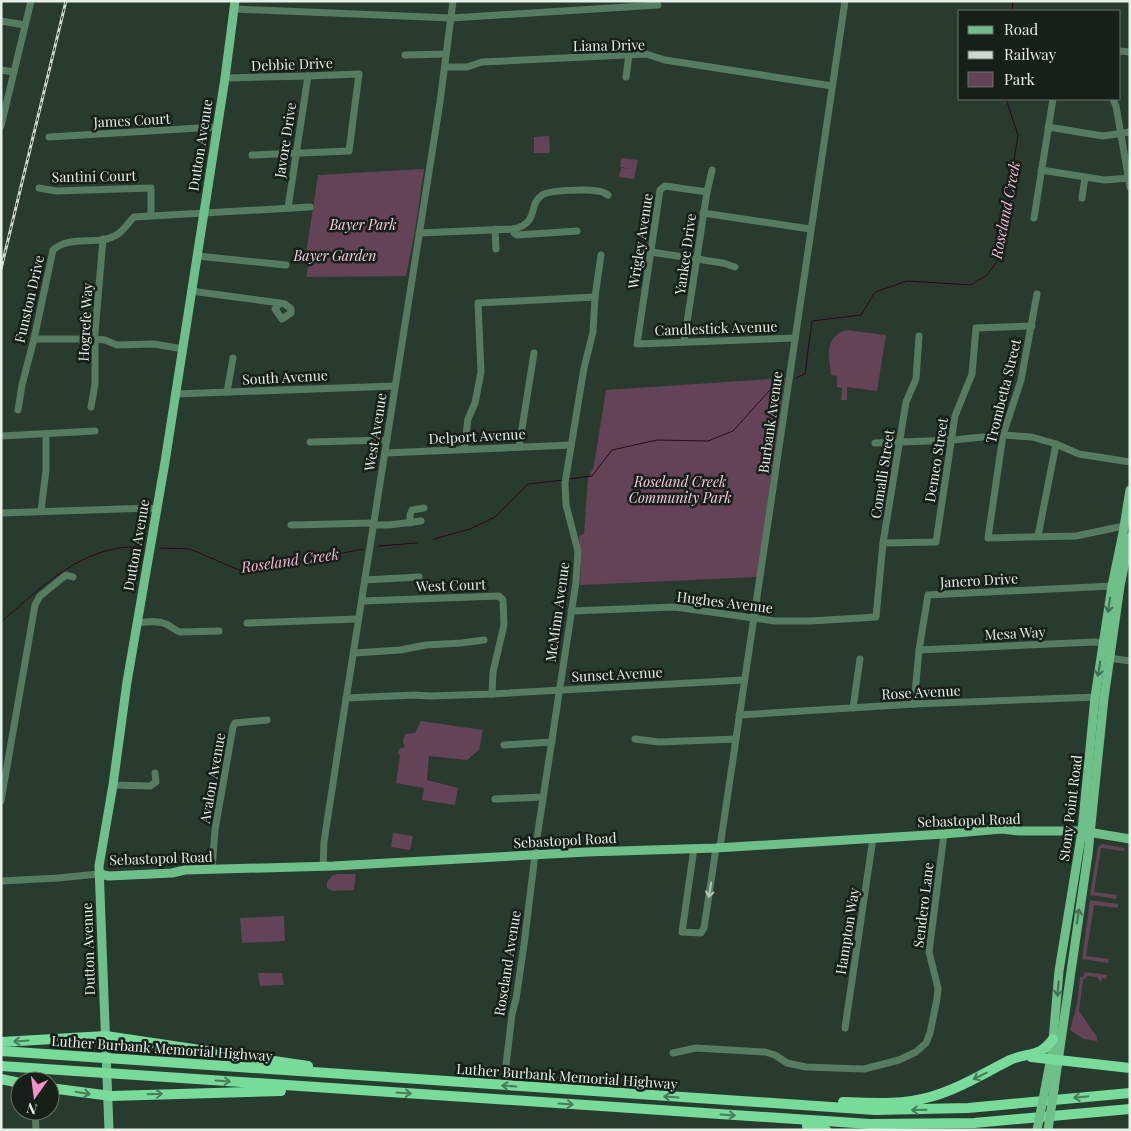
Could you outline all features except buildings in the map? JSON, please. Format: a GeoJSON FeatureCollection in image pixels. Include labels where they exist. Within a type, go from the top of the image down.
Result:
{"type":"FeatureCollection","features":[{"type":"Feature","properties":{"kind":"highway"},"geometry":{"type":"LineString","coordinates":[[1,1042],[104,1036],[298,1065],[358,1076]]}},
{"type":"Feature","properties":{"kind":"highway"},"geometry":{"type":"LineString","coordinates":[[755,1103],[915,1101],[946,1092],[1016,1058],[1039,1053],[1046,1049],[1053,1039]]}},
{"type":"Feature","properties":{"kind":"highway","name":"Luther Burbank Memorial Highway"},"geometry":{"type":"LineString","coordinates":[[1,1051],[860,1110],[983,1107],[1130,1093]]}},
{"type":"Feature","properties":{"kind":"highway"},"geometry":{"type":"LineString","coordinates":[[997,1068],[1026,1058],[1054,1059],[1130,1068]]}},
{"type":"Feature","properties":{"kind":"highway","name":"Luther Burbank Memorial Highway"},"geometry":{"type":"LineString","coordinates":[[1,1066],[862,1124],[916,1125],[988,1122],[1130,1109]]}},
{"type":"Feature","properties":{"kind":"highway"},"geometry":{"type":"LineString","coordinates":[[60,1089],[107,1096],[246,1091],[355,1090]]}},
{"type":"Feature","properties":{"kind":"highway"},"geometry":{"type":"LineString","coordinates":[[991,1130],[1051,1121],[1085,1113]]}},
{"type":"Feature","properties":{"kind":"highway"},"geometry":{"type":"LineString","coordinates":[[767,1118],[826,1130]]}},
{"type":"Feature","properties":{"kind":"main road","name":"Dutton Avenue"},"geometry":{"type":"LineString","coordinates":[[108,1130],[99,874],[101,846],[113,786],[123,705],[176,394],[235,5]]}},
{"type":"Feature","properties":{"kind":"main road","name":"Stony Point Road"},"geometry":{"type":"LineString","coordinates":[[1054,1059],[1053,1039],[1060,971],[1097,771],[1099,697],[1109,658],[1108,643],[1112,586],[1123,570],[1124,526],[1130,490]]}},
{"type":"Feature","properties":{"kind":"main road","name":"Stony Point Road"},"geometry":{"type":"LineString","coordinates":[[1037,1130],[1049,1089],[1054,1059],[1086,831],[1091,749],[1099,697],[1130,537]]}},
{"type":"Feature","properties":{"kind":"main road"},"geometry":{"type":"LineString","coordinates":[[1091,749],[1092,766],[1097,771]]}},
{"type":"Feature","properties":{"kind":"main road","name":"Sebastopol Road"},"geometry":{"type":"LineString","coordinates":[[99,874],[109,876],[212,870],[323,867],[718,847],[1002,829],[1020,831],[1086,831],[1130,839]]}},
{"type":"Feature","properties":{"kind":"main road","name":"Stony Point Road"},"geometry":{"type":"LineString","coordinates":[[1048,1130],[1049,1089]]}},
{"type":"Feature","properties":{"kind":"street"},"geometry":{"type":"LineString","coordinates":[[1,126],[31,1]]}},
{"type":"Feature","properties":{"kind":"street","name":"West Avenue"},"geometry":{"type":"LineString","coordinates":[[323,867],[324,842],[358,619],[445,67],[452,1]]}},
{"type":"Feature","properties":{"kind":"street","name":"Burbank Avenue"},"geometry":{"type":"LineString","coordinates":[[694,848],[682,932],[702,933],[736,739],[845,1]]}},
{"type":"Feature","properties":{"kind":"street"},"geometry":{"type":"LineString","coordinates":[[235,5],[451,18],[633,4],[658,5]]}},
{"type":"Feature","properties":{"kind":"street"},"geometry":{"type":"LineString","coordinates":[[1,21],[26,25]]}},
{"type":"Feature","properties":{"kind":"street"},"geometry":{"type":"LineString","coordinates":[[405,55],[446,54]]}},
{"type":"Feature","properties":{"kind":"street","name":"Liana Drive"},"geometry":{"type":"LineString","coordinates":[[445,67],[467,67],[482,62],[646,54],[662,60],[832,86]]}},
{"type":"Feature","properties":{"kind":"street"},"geometry":{"type":"LineString","coordinates":[[626,77],[629,55]]}},
{"type":"Feature","properties":{"kind":"street"},"geometry":{"type":"LineString","coordinates":[[1,70],[14,72]]}},
{"type":"Feature","properties":{"kind":"street","name":"Debbie Drive"},"geometry":{"type":"LineString","coordinates":[[225,78],[359,74],[349,151],[296,154]]}},
{"type":"Feature","properties":{"kind":"street","name":"Javore Drive"},"geometry":{"type":"LineString","coordinates":[[288,208],[308,76]]}},
{"type":"Feature","properties":{"kind":"street"},"geometry":{"type":"LineString","coordinates":[[1034,218],[1053,100]]}},
{"type":"Feature","properties":{"kind":"street"},"geometry":{"type":"LineString","coordinates":[[1113,100],[1130,187]]}},
{"type":"Feature","properties":{"kind":"street","name":"James Court"},"geometry":{"type":"LineString","coordinates":[[49,137],[216,127]]}},
{"type":"Feature","properties":{"kind":"street"},"geometry":{"type":"LineString","coordinates":[[1048,127],[1103,136],[1130,132]]}},
{"type":"Feature","properties":{"kind":"street"},"geometry":{"type":"LineString","coordinates":[[252,155],[296,154]]}},
{"type":"Feature","properties":{"kind":"street","name":"Yankee Drive"},"geometry":{"type":"LineString","coordinates":[[684,342],[706,192],[712,170]]}},
{"type":"Feature","properties":{"kind":"street"},"geometry":{"type":"LineString","coordinates":[[1041,170],[1110,181],[1129,178]]}},
{"type":"Feature","properties":{"kind":"street"},"geometry":{"type":"LineString","coordinates":[[1082,198],[1085,177]]}},
{"type":"Feature","properties":{"kind":"street","name":"Wrigley Avenue"},"geometry":{"type":"LineString","coordinates":[[638,344],[659,194],[662,187],[669,186],[706,192]]}},
{"type":"Feature","properties":{"kind":"street","name":"Santini Court"},"geometry":{"type":"LineString","coordinates":[[39,188],[56,192],[151,188],[151,214]]}},
{"type":"Feature","properties":{"kind":"street"},"geometry":{"type":"LineString","coordinates":[[419,233],[523,226],[528,222],[540,197],[548,193],[594,190],[608,195]]}},
{"type":"Feature","properties":{"kind":"street","name":"Funston Drive"},"geometry":{"type":"LineString","coordinates":[[18,410],[53,250],[58,246],[68,242],[103,239],[117,234],[134,217],[151,214],[310,207]]}},
{"type":"Feature","properties":{"kind":"street"},"geometry":{"type":"LineString","coordinates":[[703,213],[810,229]]}},
{"type":"Feature","properties":{"kind":"street"},"geometry":{"type":"LineString","coordinates":[[513,228],[514,233],[517,235],[577,232]]}},
{"type":"Feature","properties":{"kind":"street"},"geometry":{"type":"LineString","coordinates":[[495,229],[496,249]]}},
{"type":"Feature","properties":{"kind":"street","name":"Hogrefe Way"},"geometry":{"type":"LineString","coordinates":[[91,407],[95,384],[94,339],[103,239]]}},
{"type":"Feature","properties":{"kind":"street"},"geometry":{"type":"LineString","coordinates":[[651,252],[723,263],[735,267]]}},
{"type":"Feature","properties":{"kind":"street","name":"McMinn Avenue"},"geometry":{"type":"LineString","coordinates":[[534,856],[576,582],[578,551],[566,504],[564,482],[584,368],[593,332],[595,297],[601,255]]}},
{"type":"Feature","properties":{"kind":"street"},"geometry":{"type":"LineString","coordinates":[[196,256],[286,265]]}},
{"type":"Feature","properties":{"kind":"street"},"geometry":{"type":"LineString","coordinates":[[191,291],[280,303]]}},
{"type":"Feature","properties":{"kind":"street","name":"Trombetta Street"},"geometry":{"type":"LineString","coordinates":[[1037,294],[1021,380],[1003,436],[988,538],[1076,536],[1124,526]]}},
{"type":"Feature","properties":{"kind":"street"},"geometry":{"type":"LineString","coordinates":[[464,449],[468,420],[475,403],[481,372],[478,303],[595,297]]}},
{"type":"Feature","properties":{"kind":"street","name":"Demeo Street"},"geometry":{"type":"LineString","coordinates":[[883,544],[936,542],[955,416],[972,374],[976,328],[1032,326]]}},
{"type":"Feature","properties":{"kind":"street","name":"Comalli Street"},"geometry":{"type":"LineString","coordinates":[[876,617],[883,544],[906,402],[916,379],[919,336]]}},
{"type":"Feature","properties":{"kind":"street","name":"Candlestick Avenue"},"geometry":{"type":"LineString","coordinates":[[638,344],[795,338]]}},
{"type":"Feature","properties":{"kind":"street"},"geometry":{"type":"LineString","coordinates":[[34,339],[94,339],[105,340],[117,345],[154,344],[182,349]]}},
{"type":"Feature","properties":{"kind":"street"},"geometry":{"type":"LineString","coordinates":[[519,447],[534,354]]}},
{"type":"Feature","properties":{"kind":"street"},"geometry":{"type":"LineString","coordinates":[[228,392],[232,358]]}},
{"type":"Feature","properties":{"kind":"street","name":"South Avenue"},"geometry":{"type":"LineString","coordinates":[[176,394],[395,386]]}},
{"type":"Feature","properties":{"kind":"street"},"geometry":{"type":"LineString","coordinates":[[1,436],[95,431]]}},
{"type":"Feature","properties":{"kind":"street"},"geometry":{"type":"LineString","coordinates":[[41,511],[46,470],[46,435]]}},
{"type":"Feature","properties":{"kind":"street"},"geometry":{"type":"LineString","coordinates":[[875,442],[952,440],[1003,436],[1032,437],[1056,444],[1079,454],[1130,462]]}},
{"type":"Feature","properties":{"kind":"street"},"geometry":{"type":"LineString","coordinates":[[310,442],[387,440]]}},
{"type":"Feature","properties":{"kind":"street"},"geometry":{"type":"LineString","coordinates":[[1038,536],[1056,444]]}},
{"type":"Feature","properties":{"kind":"street","name":"Delport Avenue"},"geometry":{"type":"LineString","coordinates":[[385,453],[571,445]]}},
{"type":"Feature","properties":{"kind":"street"},"geometry":{"type":"LineString","coordinates":[[410,523],[412,510],[424,508]]}},
{"type":"Feature","properties":{"kind":"street"},"geometry":{"type":"LineString","coordinates":[[1,513],[157,509]]}},
{"type":"Feature","properties":{"kind":"street"},"geometry":{"type":"LineString","coordinates":[[291,525],[410,523],[421,521]]}},
{"type":"Feature","properties":{"kind":"street"},"geometry":{"type":"LineString","coordinates":[[1,801],[36,605],[40,596],[66,575],[74,578]]}},
{"type":"Feature","properties":{"kind":"street"},"geometry":{"type":"LineString","coordinates":[[365,580],[419,577]]}},
{"type":"Feature","properties":{"kind":"street","name":"Janero Drive"},"geometry":{"type":"LineString","coordinates":[[914,704],[919,650],[928,595],[1112,586]]}},
{"type":"Feature","properties":{"kind":"street","name":"West Court"},"geometry":{"type":"LineString","coordinates":[[362,601],[499,596],[504,600],[504,625],[493,672],[492,694]]}},
{"type":"Feature","properties":{"kind":"street","name":"Hughes Avenue"},"geometry":{"type":"LineString","coordinates":[[571,611],[675,607],[775,621],[876,617]]}},
{"type":"Feature","properties":{"kind":"street"},"geometry":{"type":"LineString","coordinates":[[247,623],[358,619]]}},
{"type":"Feature","properties":{"kind":"street"},"geometry":{"type":"LineString","coordinates":[[137,623],[159,622],[180,632],[219,631]]}},
{"type":"Feature","properties":{"kind":"street"},"geometry":{"type":"LineString","coordinates":[[354,653],[400,650],[426,645],[484,640]]}},
{"type":"Feature","properties":{"kind":"street","name":"Mesa Way"},"geometry":{"type":"LineString","coordinates":[[919,650],[1108,643]]}},
{"type":"Feature","properties":{"kind":"street"},"geometry":{"type":"LineString","coordinates":[[1109,658],[1130,661]]}},
{"type":"Feature","properties":{"kind":"street"},"geometry":{"type":"LineString","coordinates":[[853,708],[860,659]]}},
{"type":"Feature","properties":{"kind":"street","name":"Sunset Avenue"},"geometry":{"type":"LineString","coordinates":[[346,698],[415,694],[430,696],[492,694],[744,680]]}},
{"type":"Feature","properties":{"kind":"street","name":"Rose Avenue"},"geometry":{"type":"LineString","coordinates":[[739,715],[914,704],[1099,697]]}},
{"type":"Feature","properties":{"kind":"street","name":"Avalon Avenue"},"geometry":{"type":"LineString","coordinates":[[212,870],[215,830],[233,727],[236,723],[267,720]]}},
{"type":"Feature","properties":{"kind":"street"},"geometry":{"type":"LineString","coordinates":[[635,739],[659,742],[736,739]]}},
{"type":"Feature","properties":{"kind":"street"},"geometry":{"type":"LineString","coordinates":[[504,745],[552,742]]}},
{"type":"Feature","properties":{"kind":"street"},"geometry":{"type":"LineString","coordinates":[[113,786],[150,786],[156,782],[155,773]]}},
{"type":"Feature","properties":{"kind":"street"},"geometry":{"type":"LineString","coordinates":[[495,799],[543,796]]}},
{"type":"Feature","properties":{"kind":"street","name":"Sendero Lane"},"geometry":{"type":"LineString","coordinates":[[673,1054],[696,1048],[765,1052],[775,1055],[786,1062],[806,1067],[864,1070],[899,1060],[916,1052],[926,1043],[929,1036],[937,999],[938,988],[929,952],[944,834]]}},
{"type":"Feature","properties":{"kind":"street","name":"Hampton Way"},"geometry":{"type":"LineString","coordinates":[[845,1028],[873,838]]}},
{"type":"Feature","properties":{"kind":"street","name":"Roseland Avenue"},"geometry":{"type":"LineString","coordinates":[[505,1074],[512,1014],[524,945],[534,856]]}},
{"type":"Feature","properties":{"kind":"street","name":"Sebastopol Road"},"geometry":{"type":"LineString","coordinates":[[1,881],[99,874]]}},
{"type":"Feature","properties":{"kind":"green space"},"geometry":{"type":"Polygon","coordinates":[[[549,136],[550,153],[534,153],[534,137],[549,136]]]}},
{"type":"Feature","properties":{"kind":"green space"},"geometry":{"type":"Polygon","coordinates":[[[621,158],[638,160],[634,179],[619,177],[621,168],[632,169],[620,167],[621,158]]]}},
{"type":"Feature","properties":{"kind":"green space","name":"Bayer Park"},"geometry":{"type":"Polygon","coordinates":[[[424,169],[406,276],[306,277],[309,262],[305,261],[318,175],[424,169]]]}},
{"type":"Feature","properties":{"kind":"green space"},"geometry":{"type":"Polygon","coordinates":[[[846,330],[886,335],[877,391],[847,387],[847,400],[841,400],[842,388],[837,387],[837,376],[831,375],[829,349],[833,338],[846,330]]]}},
{"type":"Feature","properties":{"kind":"green space","name":"Roseland Creek Community Park"},"geometry":{"type":"Polygon","coordinates":[[[785,378],[757,577],[580,585],[579,536],[584,534],[588,479],[594,465],[606,390],[785,378]]]}},
{"type":"Feature","properties":{"kind":"green space"},"geometry":{"type":"Polygon","coordinates":[[[421,721],[483,730],[479,750],[467,760],[429,756],[427,780],[458,788],[455,805],[422,800],[424,788],[396,783],[400,755],[398,754],[399,749],[405,747],[403,742],[405,734],[415,733],[421,721]]]}},
{"type":"Feature","properties":{"kind":"green space"},"geometry":{"type":"Polygon","coordinates":[[[393,833],[413,836],[410,850],[391,847],[393,833]]]}},
{"type":"Feature","properties":{"kind":"green space"},"geometry":{"type":"Polygon","coordinates":[[[1102,844],[1125,848],[1124,851],[1101,848],[1094,892],[1117,895],[1116,899],[1090,895],[1098,847],[1102,844]]]}},
{"type":"Feature","properties":{"kind":"green space"},"geometry":{"type":"Polygon","coordinates":[[[356,874],[354,890],[333,891],[327,888],[327,882],[333,875],[356,874]]]}},
{"type":"Feature","properties":{"kind":"green space"},"geometry":{"type":"Polygon","coordinates":[[[1090,900],[1118,904],[1118,908],[1094,905],[1086,956],[1109,959],[1108,963],[1082,959],[1090,900]]]}},
{"type":"Feature","properties":{"kind":"green space"},"geometry":{"type":"Polygon","coordinates":[[[284,916],[285,941],[242,943],[240,918],[284,916]]]}},
{"type":"Feature","properties":{"kind":"green space"},"geometry":{"type":"Polygon","coordinates":[[[1085,972],[1107,975],[1106,979],[1102,978],[1101,983],[1097,977],[1088,976],[1083,980],[1079,1011],[1097,1037],[1097,1041],[1084,1039],[1070,1030],[1077,1004],[1080,977],[1083,977],[1085,972]]]}},
{"type":"Feature","properties":{"kind":"green space"},"geometry":{"type":"Polygon","coordinates":[[[258,973],[282,973],[284,985],[260,986],[258,973]]]}},
{"type":"Feature","properties":{"kind":"waterway","name":"Roseland Creek"},"geometry":{"type":"LineString","coordinates":[[1012,10],[1013,1]]}},
{"type":"Feature","properties":{"kind":"waterway","name":"Roseland Creek"},"geometry":{"type":"LineString","coordinates":[[796,378],[805,374],[812,321],[861,315],[875,292],[907,281],[971,285],[987,275],[998,260],[1018,135],[1006,100]]}},
{"type":"Feature","properties":{"kind":"waterway","name":"Roseland Creek"},"geometry":{"type":"LineString","coordinates":[[569,479],[592,476],[612,450],[657,440],[708,441],[733,431],[769,391],[782,385]]}},
{"type":"Feature","properties":{"kind":"waterway","name":"Roseland Creek"},"geometry":{"type":"LineString","coordinates":[[434,539],[470,529],[495,517],[528,484],[563,480]]}},
{"type":"Feature","properties":{"kind":"waterway","name":"Roseland Creek"},"geometry":{"type":"LineString","coordinates":[[378,546],[417,543]]}},
{"type":"Feature","properties":{"kind":"waterway","name":"Roseland Creek"},"geometry":{"type":"LineString","coordinates":[[1,622],[48,582],[82,560],[120,548],[141,547]]}},
{"type":"Feature","properties":{"kind":"waterway","name":"Roseland Creek"},"geometry":{"type":"LineString","coordinates":[[160,548],[190,549],[239,570],[297,562],[363,549]]}},
{"type":"Feature","properties":{"kind":"railway"},"geometry":{"type":"LineString","coordinates":[[1,269],[66,1]]}},
{"type":"Feature","properties":{"kind":"park label","name":"Bayer Garden"},"geometry":{"type":"Point","coordinates":[335,255]}}]}
